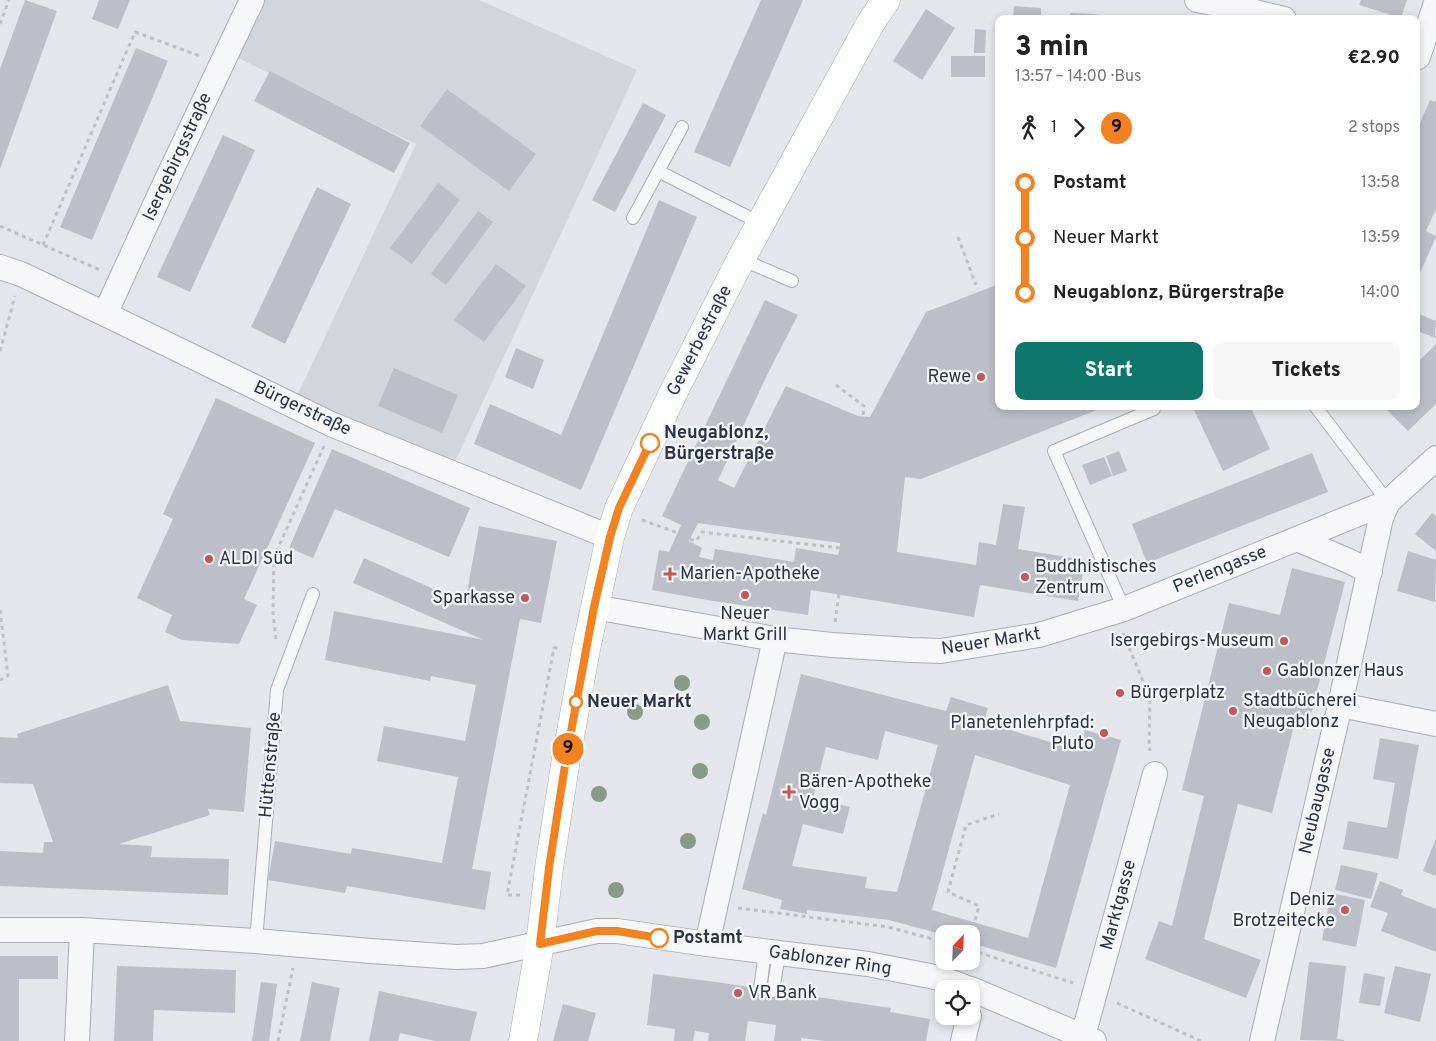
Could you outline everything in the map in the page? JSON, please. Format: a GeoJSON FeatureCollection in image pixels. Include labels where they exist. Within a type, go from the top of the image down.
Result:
{"type":"FeatureCollection","features":[{"type":"Feature","properties":{"kind":"street","name":"Isergebirgsstraße"},"geometry":{"type":"LineString","coordinates":[[105,314],[252,0]]}},
{"type":"Feature","properties":{"kind":"street","name":"Gewerbestraße"},"geometry":{"type":"LineString","coordinates":[[523,1041],[540,944],[566,759],[594,607],[610,537],[618,512],[674,391],[741,259],[870,24],[886,0]]}},
{"type":"Feature","properties":{"kind":"street"},"geometry":{"type":"LineString","coordinates":[[1197,0],[1268,15]]}},
{"type":"Feature","properties":{"kind":"street"},"geometry":{"type":"LineString","coordinates":[[1423,57],[1436,3]]}},
{"type":"Feature","properties":{"kind":"street","name":"Bürgerstraße"},"geometry":{"type":"LineString","coordinates":[[10,270],[333,425],[610,537]]}},
{"type":"Feature","properties":{"kind":"street","name":"Perlengasse"},"geometry":{"type":"LineString","coordinates":[[1119,610],[1388,502],[1436,458]]}},
{"type":"Feature","properties":{"kind":"street","name":"Neubaugasse"},"geometry":{"type":"LineString","coordinates":[[1262,1041],[1340,705],[1381,518],[1388,502]]}},
{"type":"Feature","properties":{"kind":"street"},"geometry":{"type":"LineString","coordinates":[[1297,540],[1351,562],[1370,572]]}},
{"type":"Feature","properties":{"kind":"street","name":"Neuer Markt"},"geometry":{"type":"LineString","coordinates":[[594,607],[775,639],[832,645],[941,652],[1039,635],[1119,610]]}},
{"type":"Feature","properties":{"kind":"street"},"geometry":{"type":"LineString","coordinates":[[706,944],[775,639]]}},
{"type":"Feature","properties":{"kind":"street"},"geometry":{"type":"LineString","coordinates":[[1340,705],[1436,724]]}},
{"type":"Feature","properties":{"kind":"street","name":"Marktgasse"},"geometry":{"type":"LineString","coordinates":[[1088,1038],[1155,774]]}},
{"type":"Feature","properties":{"kind":"street"},"geometry":{"type":"LineString","coordinates":[[0,930],[82,930],[256,941],[456,957],[483,956],[540,944]]}},
{"type":"Feature","properties":{"kind":"street"},"geometry":{"type":"LineString","coordinates":[[77,1041],[82,930]]}},
{"type":"Feature","properties":{"kind":"street","name":"Gablonzer Ring"},"geometry":{"type":"LineString","coordinates":[[540,944],[597,931],[617,931],[868,964],[944,980]]}},
{"type":"Feature","properties":{"kind":"street","name":"Gablonzer Ring"},"geometry":{"type":"LineString","coordinates":[[980,997],[1088,1038]]}},
{"type":"Feature","properties":{"kind":"street"},"geometry":{"type":"LineString","coordinates":[[963,1041],[967,1025]]}},
{"type":"Feature","properties":{"kind":"lane"},"geometry":{"type":"LineString","coordinates":[[633,218],[682,127]]}},
{"type":"Feature","properties":{"kind":"lane"},"geometry":{"type":"LineString","coordinates":[[658,171],[760,223]]}},
{"type":"Feature","properties":{"kind":"lane"},"geometry":{"type":"LineString","coordinates":[[741,259],[792,281]]}},
{"type":"Feature","properties":{"kind":"lane"},"geometry":{"type":"LineString","coordinates":[[1119,610],[1054,451],[1152,410]]}},
{"type":"Feature","properties":{"kind":"lane"},"geometry":{"type":"LineString","coordinates":[[1318,410],[1388,502]]}},
{"type":"Feature","properties":{"kind":"lane","name":"Hüttenstraße"},"geometry":{"type":"LineString","coordinates":[[256,941],[277,690],[312,594]]}},
{"type":"Feature","properties":{"kind":"lane"},"geometry":{"type":"LineString","coordinates":[[766,990],[772,952]]}},
{"type":"Feature","properties":{"kind":"path"},"geometry":{"type":"LineString","coordinates":[[0,24],[9,0]]}},
{"type":"Feature","properties":{"kind":"path"},"geometry":{"type":"LineString","coordinates":[[44,245],[135,32],[222,64]]}},
{"type":"Feature","properties":{"kind":"path"},"geometry":{"type":"LineString","coordinates":[[0,226],[121,280]]}},
{"type":"Feature","properties":{"kind":"path"},"geometry":{"type":"LineString","coordinates":[[958,237],[976,285]]}},
{"type":"Feature","properties":{"kind":"path"},"geometry":{"type":"LineString","coordinates":[[0,351],[10,270]]}},
{"type":"Feature","properties":{"kind":"path"},"geometry":{"type":"LineString","coordinates":[[836,385],[864,406],[863,416]]}},
{"type":"Feature","properties":{"kind":"path"},"geometry":{"type":"LineString","coordinates":[[286,663],[276,641],[273,613],[274,557],[333,425]]}},
{"type":"Feature","properties":{"kind":"path"},"geometry":{"type":"LineString","coordinates":[[618,512],[678,533]]}},
{"type":"Feature","properties":{"kind":"path"},"geometry":{"type":"LineString","coordinates":[[690,539],[696,541],[702,532],[840,548]]}},
{"type":"Feature","properties":{"kind":"path"},"geometry":{"type":"LineString","coordinates":[[838,603],[839,594]]}},
{"type":"Feature","properties":{"kind":"path"},"geometry":{"type":"LineString","coordinates":[[0,610],[8,676],[0,680]]}},
{"type":"Feature","properties":{"kind":"path"},"geometry":{"type":"LineString","coordinates":[[1119,610],[1150,698],[1149,745],[1155,774]]}},
{"type":"Feature","properties":{"kind":"path"},"geometry":{"type":"LineString","coordinates":[[546,894],[507,895],[554,648],[586,648]]}},
{"type":"Feature","properties":{"kind":"path"},"geometry":{"type":"LineString","coordinates":[[975,920],[979,906],[948,892],[966,825],[998,814]]}},
{"type":"Feature","properties":{"kind":"path"},"geometry":{"type":"LineString","coordinates":[[716,905],[888,927],[935,940]]}},
{"type":"Feature","properties":{"kind":"path"},"geometry":{"type":"LineString","coordinates":[[278,1041],[297,945]]}},
{"type":"Feature","properties":{"kind":"shaded area"},"geometry":{"type":"Polygon","coordinates":[[[259,0],[479,0],[637,70],[453,466],[297,396],[416,144],[234,56],[259,0]]]}},
{"type":"Feature","properties":{"kind":"building"},"geometry":{"type":"Polygon","coordinates":[[[25,0],[57,11],[0,169],[0,69],[25,0]]]}},
{"type":"Feature","properties":{"kind":"building"},"geometry":{"type":"Polygon","coordinates":[[[99,0],[130,0],[118,29],[92,19],[99,0]]]}},
{"type":"Feature","properties":{"kind":"building"},"geometry":{"type":"Polygon","coordinates":[[[761,0],[803,0],[730,167],[694,152],[761,0]]]}},
{"type":"Feature","properties":{"kind":"building"},"geometry":{"type":"Polygon","coordinates":[[[1361,0],[1407,0],[1402,15],[1391,15],[1359,5],[1361,0]]]}},
{"type":"Feature","properties":{"kind":"building"},"geometry":{"type":"Polygon","coordinates":[[[1014,6],[1041,8],[1041,15],[1013,15],[1014,6]]]}},
{"type":"Feature","properties":{"kind":"building"},"geometry":{"type":"Polygon","coordinates":[[[926,9],[955,28],[922,80],[893,61],[926,9]]]}},
{"type":"Feature","properties":{"kind":"building"},"geometry":{"type":"Polygon","coordinates":[[[1070,13],[1097,14],[1097,15],[1070,15],[1070,13]]]}},
{"type":"Feature","properties":{"kind":"building"},"geometry":{"type":"Polygon","coordinates":[[[975,29],[986,30],[985,53],[974,53],[975,29]]]}},
{"type":"Feature","properties":{"kind":"building"},"geometry":{"type":"Polygon","coordinates":[[[136,48],[168,61],[92,240],[60,227],[136,48]]]}},
{"type":"Feature","properties":{"kind":"building"},"geometry":{"type":"Polygon","coordinates":[[[951,56],[985,56],[985,77],[951,77],[951,56]]]}},
{"type":"Feature","properties":{"kind":"building"},"geometry":{"type":"Polygon","coordinates":[[[270,71],[410,143],[394,173],[254,101],[270,71]]]}},
{"type":"Feature","properties":{"kind":"building"},"geometry":{"type":"Polygon","coordinates":[[[447,89],[536,154],[509,191],[420,126],[447,89]]]}},
{"type":"Feature","properties":{"kind":"building"},"geometry":{"type":"Polygon","coordinates":[[[1430,100],[1436,102],[1436,209],[1426,231],[1436,237],[1420,273],[1420,123],[1430,100]]]}},
{"type":"Feature","properties":{"kind":"building"},"geometry":{"type":"Polygon","coordinates":[[[643,103],[666,115],[615,212],[592,200],[643,103]]]}},
{"type":"Feature","properties":{"kind":"building"},"geometry":{"type":"Polygon","coordinates":[[[223,135],[255,150],[190,292],[157,277],[223,135]]]}},
{"type":"Feature","properties":{"kind":"building"},"geometry":{"type":"Polygon","coordinates":[[[438,183],[460,200],[412,264],[390,248],[438,183]]]}},
{"type":"Feature","properties":{"kind":"building"},"geometry":{"type":"Polygon","coordinates":[[[317,187],[351,204],[285,344],[251,327],[317,187]]]}},
{"type":"Feature","properties":{"kind":"building"},"geometry":{"type":"Polygon","coordinates":[[[659,200],[697,217],[581,490],[474,444],[490,404],[561,435],[659,200]]]}},
{"type":"Feature","properties":{"kind":"building"},"geometry":{"type":"Polygon","coordinates":[[[478,211],[493,222],[446,285],[431,274],[478,211]]]}},
{"type":"Feature","properties":{"kind":"building"},"geometry":{"type":"Polygon","coordinates":[[[496,264],[526,286],[484,342],[454,320],[496,264]]]}},
{"type":"Feature","properties":{"kind":"building"},"geometry":{"type":"Polygon","coordinates":[[[995,286],[995,410],[1097,410],[921,479],[905,477],[897,552],[976,565],[979,542],[996,545],[1003,504],[1025,507],[1018,549],[1085,560],[1078,601],[980,585],[974,617],[811,590],[808,615],[652,590],[659,550],[669,552],[681,525],[662,516],[765,300],[798,315],[768,373],[718,480],[734,488],[786,386],[858,416],[870,417],[926,312],[995,286]],[[698,523],[689,541],[702,548],[699,557],[713,560],[715,549],[794,562],[796,548],[838,555],[840,543],[698,523]]]}},
{"type":"Feature","properties":{"kind":"building"},"geometry":{"type":"Polygon","coordinates":[[[1420,315],[1436,321],[1435,338],[1420,332],[1420,315]]]}},
{"type":"Feature","properties":{"kind":"building"},"geometry":{"type":"Polygon","coordinates":[[[1436,344],[1436,404],[1408,431],[1387,410],[1420,410],[1420,360],[1436,344]]]}},
{"type":"Feature","properties":{"kind":"building"},"geometry":{"type":"Polygon","coordinates":[[[516,348],[544,360],[533,389],[505,377],[516,348]]]}},
{"type":"Feature","properties":{"kind":"building"},"geometry":{"type":"Polygon","coordinates":[[[394,368],[458,395],[442,433],[378,406],[394,368]]]}},
{"type":"Feature","properties":{"kind":"building","name":"ALDI Süd"},"geometry":{"type":"Polygon","coordinates":[[[216,398],[315,443],[244,599],[257,605],[239,644],[182,640],[165,632],[172,615],[137,598],[173,519],[163,514],[216,398]]]}},
{"type":"Feature","properties":{"kind":"building"},"geometry":{"type":"Polygon","coordinates":[[[1194,410],[1252,410],[1270,449],[1223,471],[1194,410]]]}},
{"type":"Feature","properties":{"kind":"building"},"geometry":{"type":"Polygon","coordinates":[[[332,449],[470,508],[449,557],[335,509],[313,558],[289,548],[332,449]]]}},
{"type":"Feature","properties":{"kind":"building"},"geometry":{"type":"Polygon","coordinates":[[[1119,451],[1127,471],[1113,476],[1106,456],[1119,451]]]}},
{"type":"Feature","properties":{"kind":"building"},"geometry":{"type":"Polygon","coordinates":[[[1312,453],[1328,492],[1147,563],[1132,524],[1312,453]]]}},
{"type":"Feature","properties":{"kind":"building"},"geometry":{"type":"Polygon","coordinates":[[[1104,457],[1112,476],[1090,485],[1082,465],[1104,457]]]}},
{"type":"Feature","properties":{"kind":"building"},"geometry":{"type":"Polygon","coordinates":[[[1432,513],[1436,516],[1436,551],[1415,534],[1432,513]]]}},
{"type":"Feature","properties":{"kind":"building"},"geometry":{"type":"Polygon","coordinates":[[[479,526],[557,541],[541,623],[520,619],[472,869],[491,872],[485,910],[347,886],[345,893],[268,880],[275,841],[351,854],[352,848],[442,863],[458,777],[377,761],[384,726],[465,741],[476,685],[431,676],[430,681],[325,660],[334,611],[484,640],[353,583],[364,558],[465,603],[479,526]]]}},
{"type":"Feature","properties":{"kind":"building"},"geometry":{"type":"Polygon","coordinates":[[[1408,551],[1436,560],[1435,602],[1397,591],[1408,551]]]}},
{"type":"Feature","properties":{"kind":"building","name":"Gablonzer Haus"},"geometry":{"type":"Polygon","coordinates":[[[1292,568],[1345,582],[1307,730],[1294,726],[1272,813],[1238,804],[1204,939],[1261,960],[1246,998],[1145,959],[1159,921],[1172,926],[1204,796],[1182,790],[1229,603],[1280,615],[1292,568]]]}},
{"type":"Feature","properties":{"kind":"building"},"geometry":{"type":"Polygon","coordinates":[[[801,674],[946,711],[951,697],[988,708],[984,722],[1080,751],[1085,730],[1121,740],[1056,968],[980,946],[980,925],[935,925],[935,933],[889,920],[807,910],[807,914],[780,909],[782,900],[742,889],[763,813],[766,815],[801,674]],[[885,731],[878,760],[826,747],[813,798],[850,807],[843,834],[803,824],[792,866],[867,877],[865,888],[897,892],[938,745],[885,731]],[[975,755],[932,910],[1028,938],[1070,785],[975,755]]]}},
{"type":"Feature","properties":{"kind":"building"},"geometry":{"type":"Polygon","coordinates":[[[168,685],[180,721],[251,728],[244,812],[208,809],[210,815],[119,844],[152,846],[151,857],[229,859],[228,895],[0,886],[0,851],[43,853],[44,842],[53,842],[33,784],[0,783],[0,737],[18,738],[17,734],[168,685]]]}},
{"type":"Feature","properties":{"kind":"building"},"geometry":{"type":"Polygon","coordinates":[[[1380,738],[1419,745],[1398,859],[1343,849],[1348,821],[1387,828],[1395,783],[1373,779],[1380,738]]]}},
{"type":"Feature","properties":{"kind":"building"},"geometry":{"type":"Polygon","coordinates":[[[1436,838],[1436,876],[1423,871],[1436,838]]]}},
{"type":"Feature","properties":{"kind":"building"},"geometry":{"type":"Polygon","coordinates":[[[1341,865],[1378,873],[1371,899],[1335,890],[1341,865]]]}},
{"type":"Feature","properties":{"kind":"building"},"geometry":{"type":"Polygon","coordinates":[[[1380,881],[1403,890],[1401,895],[1436,909],[1436,952],[1381,931],[1388,913],[1370,907],[1380,881]]]}},
{"type":"Feature","properties":{"kind":"building"},"geometry":{"type":"Polygon","coordinates":[[[1331,893],[1365,900],[1356,947],[1322,940],[1331,893]]]}},
{"type":"Feature","properties":{"kind":"building"},"geometry":{"type":"Polygon","coordinates":[[[0,956],[58,956],[58,979],[19,979],[19,1041],[0,1041],[0,956]]]}},
{"type":"Feature","properties":{"kind":"building"},"geometry":{"type":"Polygon","coordinates":[[[1309,962],[1346,966],[1337,1039],[1344,1041],[1300,1040],[1309,962]]]}},
{"type":"Feature","properties":{"kind":"building"},"geometry":{"type":"Polygon","coordinates":[[[117,966],[236,970],[235,1013],[154,1010],[153,1041],[114,1041],[117,966]]]}},
{"type":"Feature","properties":{"kind":"building"},"geometry":{"type":"Polygon","coordinates":[[[1395,966],[1431,974],[1420,1022],[1384,1013],[1395,966]]]}},
{"type":"Feature","properties":{"kind":"building"},"geometry":{"type":"Polygon","coordinates":[[[1364,973],[1385,977],[1380,1006],[1359,1003],[1364,973]]]}},
{"type":"Feature","properties":{"kind":"building"},"geometry":{"type":"Polygon","coordinates":[[[653,974],[891,1008],[890,1012],[930,1019],[926,1041],[825,1041],[801,1038],[801,1041],[774,1041],[776,1025],[748,1021],[745,1041],[708,1041],[709,1033],[695,1031],[693,1041],[674,1041],[675,1029],[647,1025],[653,974]]]}},
{"type":"Feature","properties":{"kind":"building"},"geometry":{"type":"Polygon","coordinates":[[[261,982],[277,984],[269,1041],[252,1041],[261,982]]]}},
{"type":"Feature","properties":{"kind":"building"},"geometry":{"type":"Polygon","coordinates":[[[312,982],[340,988],[330,1041],[300,1041],[312,982]]]}},
{"type":"Feature","properties":{"kind":"building"},"geometry":{"type":"Polygon","coordinates":[[[379,991],[477,1012],[470,1041],[435,1041],[400,1033],[398,1041],[369,1041],[379,991]]]}},
{"type":"Feature","properties":{"kind":"building"},"geometry":{"type":"Polygon","coordinates":[[[563,1004],[596,1013],[588,1041],[553,1041],[563,1004]]]}},
{"type":"Feature","properties":{"kind":"bus line","name":"9"},"geometry":{"type":"LineString","coordinates":[[650,443],[619,508],[610,537],[594,607],[566,759],[549,868],[540,944],[597,931],[617,931],[659,938]]}},
{"type":"Feature","properties":{"kind":"place","name":"Rewe"},"geometry":{"type":"Point","coordinates":[981,377]}},
{"type":"Feature","properties":{"kind":"place","name":"Neugablonz, Bürgerstraße"},"geometry":{"type":"Point","coordinates":[650,443]}},
{"type":"Feature","properties":{"kind":"place","name":"ALDI Süd"},"geometry":{"type":"Point","coordinates":[209,559]}},
{"type":"Feature","properties":{"kind":"place","name":"Marien-Apotheke"},"geometry":{"type":"Point","coordinates":[670,574]}},
{"type":"Feature","properties":{"kind":"place","name":"Buddhistisches Zentrum"},"geometry":{"type":"Point","coordinates":[1025,577]}},
{"type":"Feature","properties":{"kind":"place","name":"Neuer Markt Grill"},"geometry":{"type":"Point","coordinates":[745,595]}},
{"type":"Feature","properties":{"kind":"place","name":"Sparkasse"},"geometry":{"type":"Point","coordinates":[525,598]}},
{"type":"Feature","properties":{"kind":"place","name":"Isergebirgs-Museum"},"geometry":{"type":"Point","coordinates":[1284,641]}},
{"type":"Feature","properties":{"kind":"place","name":"Gablonzer Haus"},"geometry":{"type":"Point","coordinates":[1267,671]}},
{"type":"Feature","properties":{"kind":"place","name":"Bürgerplatz"},"geometry":{"type":"Point","coordinates":[1120,693]}},
{"type":"Feature","properties":{"kind":"place","name":"Neuer Markt"},"geometry":{"type":"Point","coordinates":[576,702]}},
{"type":"Feature","properties":{"kind":"place","name":"Stadtbücherei Neugablonz"},"geometry":{"type":"Point","coordinates":[1233,711]}},
{"type":"Feature","properties":{"kind":"place","name":"Planetenlehrpfad: Pluto"},"geometry":{"type":"Point","coordinates":[1104,733]}},
{"type":"Feature","properties":{"kind":"place","name":"Bären-Apotheke Vogg"},"geometry":{"type":"Point","coordinates":[789,792]}},
{"type":"Feature","properties":{"kind":"place","name":"Deniz Brotzeitecke"},"geometry":{"type":"Point","coordinates":[1345,910]}},
{"type":"Feature","properties":{"kind":"place","name":"Postamt"},"geometry":{"type":"Point","coordinates":[659,938]}},
{"type":"Feature","properties":{"kind":"place","name":"VR Bank"},"geometry":{"type":"Point","coordinates":[738,993]}}]}
